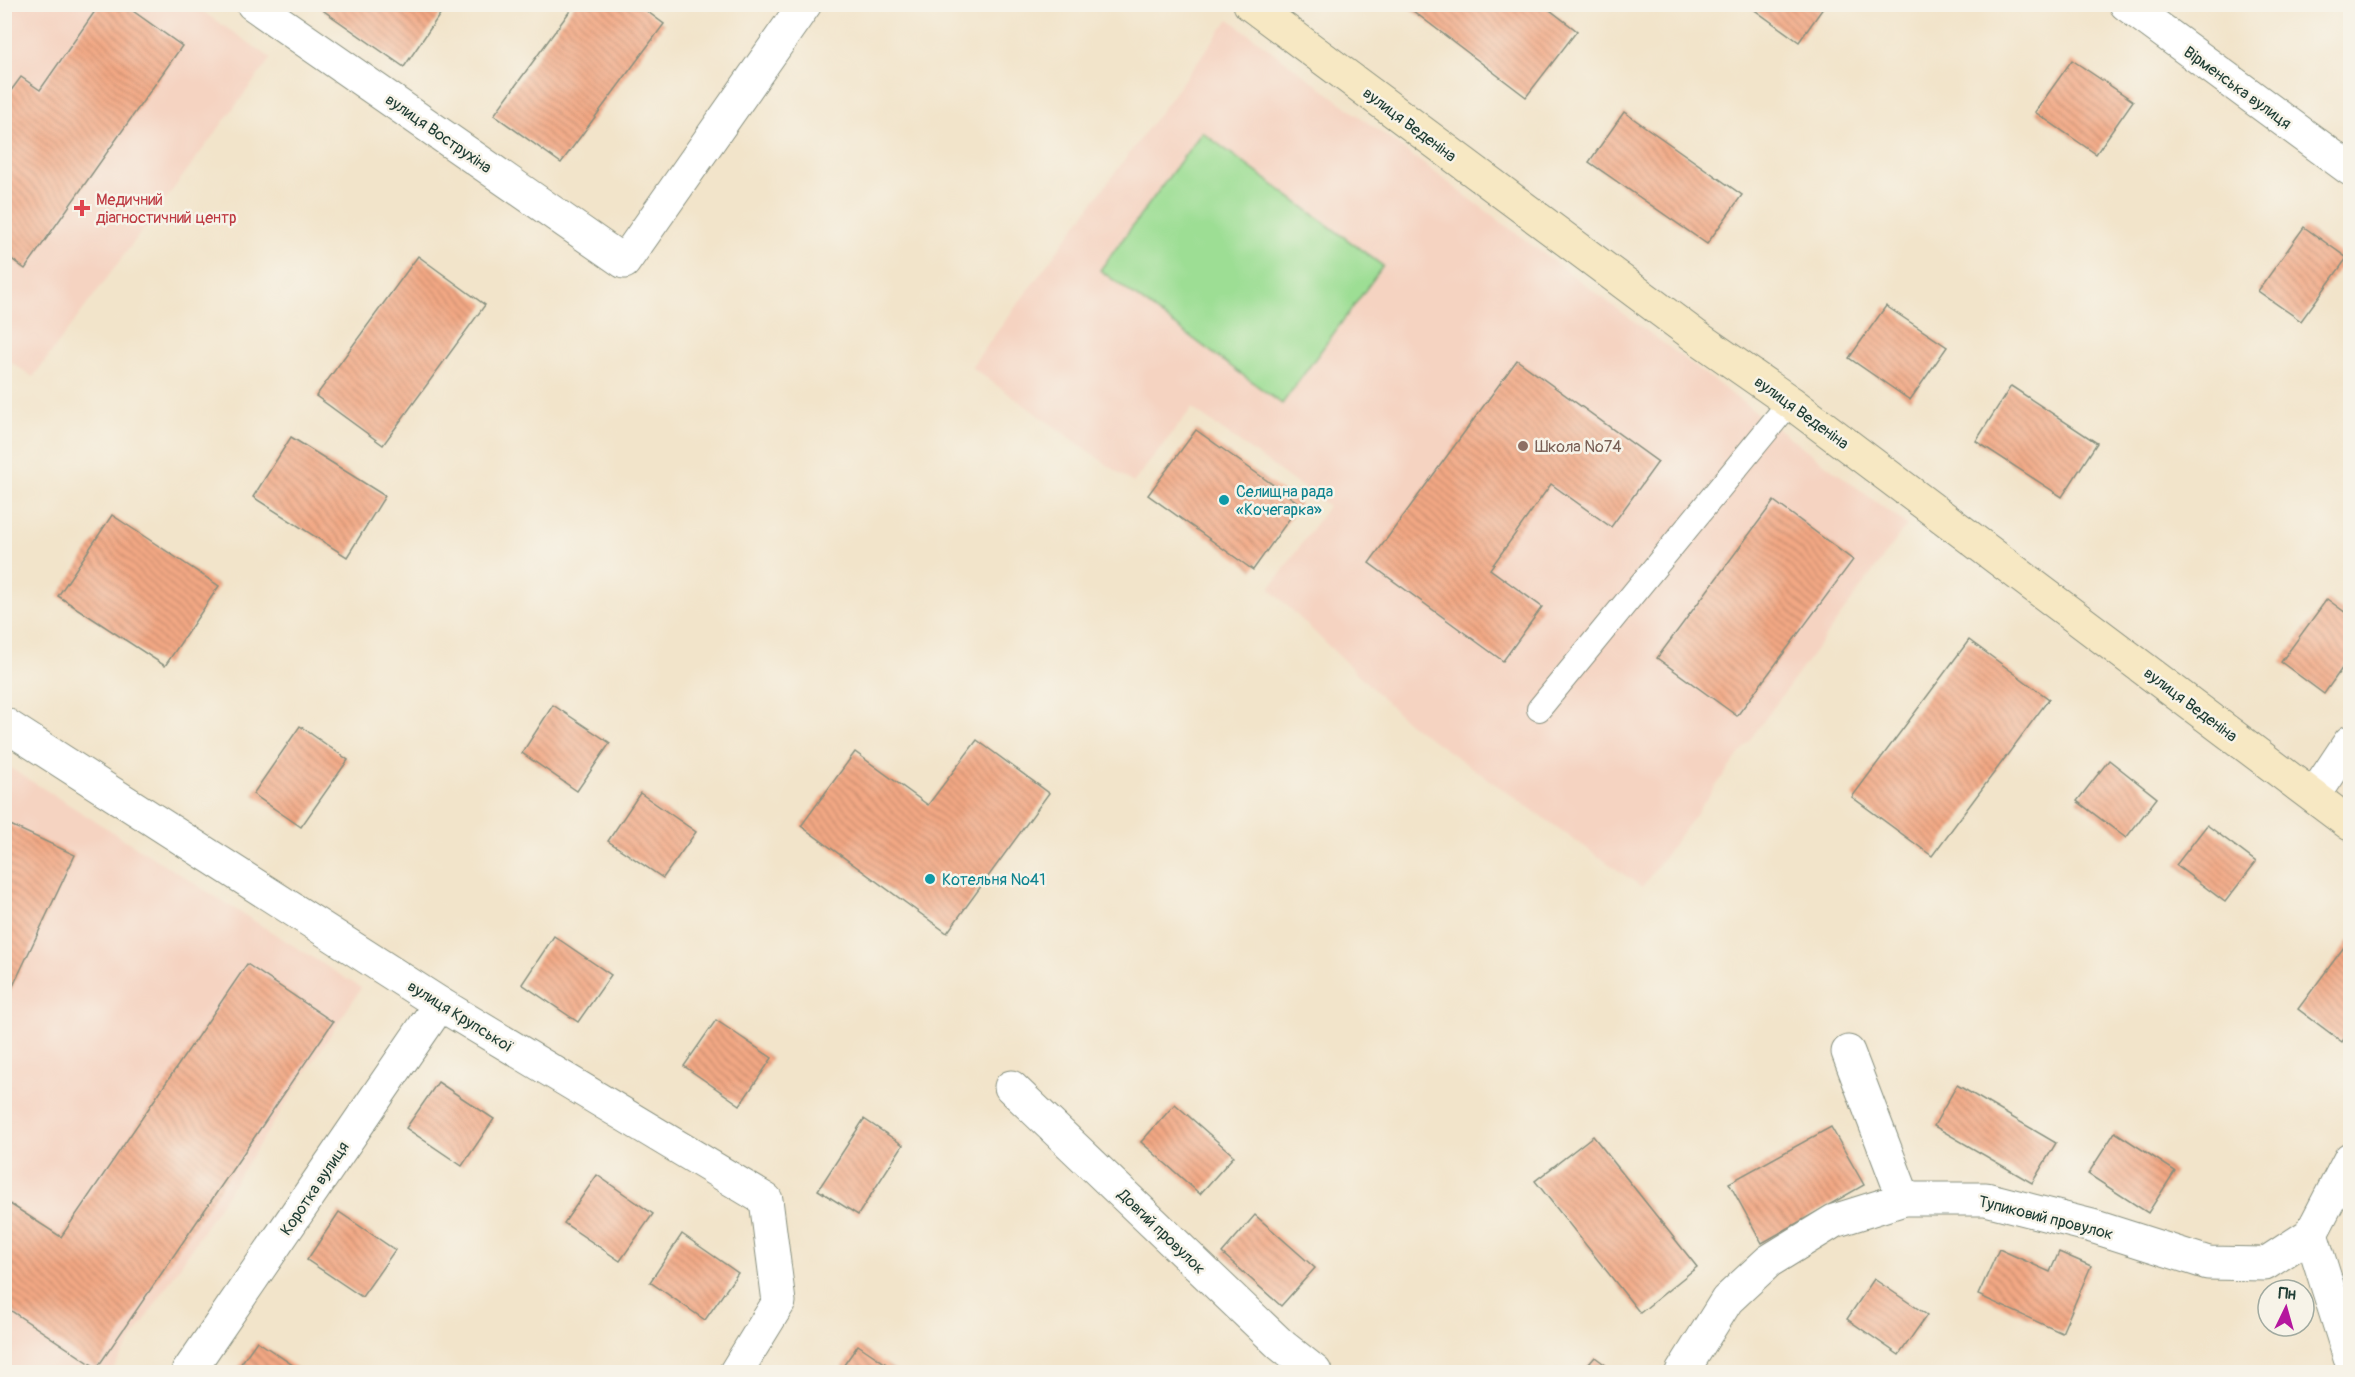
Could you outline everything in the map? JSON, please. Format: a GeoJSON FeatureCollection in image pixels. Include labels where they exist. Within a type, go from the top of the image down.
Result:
{"type":"FeatureCollection","features":[{"type":"Feature","properties":{"kind":"street","name":"вулиця Вострухіна"},"geometry":{"type":"LineString","coordinates":[[253,4],[624,262],[805,4]]}},
{"type":"Feature","properties":{"kind":"street","name":"вулиця Веденіна"},"geometry":{"type":"LineString","coordinates":[[1250,4],[1694,335],[1790,402],[2350,824]]}},
{"type":"Feature","properties":{"kind":"street","name":"Вірменська вулиця"},"geometry":{"type":"LineString","coordinates":[[2126,4],[2350,169]]}},
{"type":"Feature","properties":{"kind":"street","name":"вулиця Крупської"},"geometry":{"type":"LineString","coordinates":[[4,724],[440,1004],[766,1200],[779,1302],[736,1372]]}},
{"type":"Feature","properties":{"kind":"street"},"geometry":{"type":"LineString","coordinates":[[2313,796],[2350,742]]}},
{"type":"Feature","properties":{"kind":"street","name":"Коротка вулиця"},"geometry":{"type":"LineString","coordinates":[[188,1372],[440,1004]]}},
{"type":"Feature","properties":{"kind":"street"},"geometry":{"type":"LineString","coordinates":[[1848,1052],[1904,1199]]}},
{"type":"Feature","properties":{"kind":"street","name":"Довгий провулок"},"geometry":{"type":"LineString","coordinates":[[1011,1087],[1273,1337],[1315,1372]]}},
{"type":"Feature","properties":{"kind":"street","name":"Тупиковий провулок"},"geometry":{"type":"LineString","coordinates":[[1682,1372],[1727,1300],[1769,1261],[1834,1221],[1904,1199],[1986,1199],[2092,1226],[2208,1263],[2265,1264],[2314,1245],[2350,1159]]}},
{"type":"Feature","properties":{"kind":"street"},"geometry":{"type":"LineString","coordinates":[[2314,1245],[2350,1276]]}},
{"type":"Feature","properties":{"kind":"street"},"geometry":{"type":"LineString","coordinates":[[2314,1245],[2350,1358]]}},
{"type":"Feature","properties":{"kind":"lane"},"geometry":{"type":"LineString","coordinates":[[1539,709],[1790,402]]}},
{"type":"Feature","properties":{"kind":"shaded area","name":"Медичний діагностичний центр"},"geometry":{"type":"Polygon","coordinates":[[[4,5],[193,5],[271,58],[33,377],[5,358],[4,5]]]}},
{"type":"Feature","properties":{"kind":"shaded area","name":"Школа №74"},"geometry":{"type":"Polygon","coordinates":[[[1229,19],[1907,525],[1642,887],[1407,722],[1270,589],[1328,506],[1192,408],[1133,483],[971,367],[1229,19]]]}},
{"type":"Feature","properties":{"kind":"shaded area"},"geometry":{"type":"Polygon","coordinates":[[[4,764],[361,988],[111,1372],[5,1372],[4,764]]]}},
{"type":"Feature","properties":{"kind":"green space"},"geometry":{"type":"Polygon","coordinates":[[[1202,132],[1383,266],[1282,404],[1100,270],[1202,132]]]}},
{"type":"Feature","properties":{"kind":"building"},"geometry":{"type":"Polygon","coordinates":[[[100,4],[123,4],[182,46],[25,269],[5,254],[4,100],[21,77],[40,90],[100,4]]]}},
{"type":"Feature","properties":{"kind":"building"},"geometry":{"type":"Polygon","coordinates":[[[314,4],[442,4],[445,7],[404,67],[314,4]]]}},
{"type":"Feature","properties":{"kind":"building"},"geometry":{"type":"Polygon","coordinates":[[[575,4],[637,4],[664,24],[561,163],[494,115],[575,4]]]}},
{"type":"Feature","properties":{"kind":"building"},"geometry":{"type":"Polygon","coordinates":[[[1404,4],[1542,4],[1577,31],[1526,97],[1404,4]]]}},
{"type":"Feature","properties":{"kind":"building"},"geometry":{"type":"Polygon","coordinates":[[[1755,4],[1826,4],[1799,42],[1752,8],[1755,4]]]}},
{"type":"Feature","properties":{"kind":"building"},"geometry":{"type":"Polygon","coordinates":[[[2072,60],[2133,101],[2096,154],[2035,112],[2072,60]]]}},
{"type":"Feature","properties":{"kind":"building"},"geometry":{"type":"Polygon","coordinates":[[[1624,112],[1742,195],[1707,244],[1589,162],[1624,112]]]}},
{"type":"Feature","properties":{"kind":"building"},"geometry":{"type":"Polygon","coordinates":[[[2304,227],[2347,258],[2301,321],[2258,291],[2304,227]]]}},
{"type":"Feature","properties":{"kind":"building"},"geometry":{"type":"Polygon","coordinates":[[[418,256],[485,305],[383,445],[316,396],[418,256]]]}},
{"type":"Feature","properties":{"kind":"building"},"geometry":{"type":"Polygon","coordinates":[[[1886,306],[1947,347],[1910,400],[1849,358],[1886,306]]]}},
{"type":"Feature","properties":{"kind":"building"},"geometry":{"type":"Polygon","coordinates":[[[1517,360],[1658,462],[1611,527],[1551,484],[1490,569],[1542,607],[1503,661],[1369,563],[1517,360]]]}},
{"type":"Feature","properties":{"kind":"building"},"geometry":{"type":"Polygon","coordinates":[[[2011,386],[2097,443],[2062,497],[1976,441],[2011,386]]]}},
{"type":"Feature","properties":{"kind":"building","name":"Селищна рада «Кочегарка»"},"geometry":{"type":"Polygon","coordinates":[[[1196,430],[1300,504],[1253,570],[1148,495],[1196,430]]]}},
{"type":"Feature","properties":{"kind":"building"},"geometry":{"type":"Polygon","coordinates":[[[291,437],[385,496],[347,557],[253,497],[291,437]]]}},
{"type":"Feature","properties":{"kind":"building"},"geometry":{"type":"Polygon","coordinates":[[[1774,501],[1853,560],[1737,716],[1657,658],[1774,501]]]}},
{"type":"Feature","properties":{"kind":"building"},"geometry":{"type":"Polygon","coordinates":[[[112,515],[219,586],[165,666],[58,596],[112,515]]]}},
{"type":"Feature","properties":{"kind":"building"},"geometry":{"type":"Polygon","coordinates":[[[2327,599],[2350,616],[2350,657],[2324,694],[2281,662],[2327,599]]]}},
{"type":"Feature","properties":{"kind":"building"},"geometry":{"type":"Polygon","coordinates":[[[1969,640],[2049,699],[1932,856],[1852,797],[1969,640]]]}},
{"type":"Feature","properties":{"kind":"building"},"geometry":{"type":"Polygon","coordinates":[[[553,705],[610,743],[577,791],[522,753],[553,705]]]}},
{"type":"Feature","properties":{"kind":"building"},"geometry":{"type":"Polygon","coordinates":[[[300,726],[348,760],[301,827],[253,794],[300,726]]]}},
{"type":"Feature","properties":{"kind":"building","name":"Котельня №41"},"geometry":{"type":"Polygon","coordinates":[[[977,740],[1049,793],[947,933],[801,826],[855,752],[928,805],[977,740]]]}},
{"type":"Feature","properties":{"kind":"building"},"geometry":{"type":"Polygon","coordinates":[[[2109,760],[2157,798],[2126,838],[2077,801],[2109,760]]]}},
{"type":"Feature","properties":{"kind":"building"},"geometry":{"type":"Polygon","coordinates":[[[640,793],[696,832],[663,878],[608,841],[640,793]]]}},
{"type":"Feature","properties":{"kind":"building"},"geometry":{"type":"Polygon","coordinates":[[[4,822],[75,855],[4,1005],[4,822]]]}},
{"type":"Feature","properties":{"kind":"building"},"geometry":{"type":"Polygon","coordinates":[[[2207,825],[2256,862],[2225,902],[2176,865],[2207,825]]]}},
{"type":"Feature","properties":{"kind":"building"},"geometry":{"type":"Polygon","coordinates":[[[554,936],[611,975],[578,1022],[522,984],[554,936]]]}},
{"type":"Feature","properties":{"kind":"building"},"geometry":{"type":"Polygon","coordinates":[[[2350,939],[2350,1030],[2342,1042],[2298,1009],[2350,939]]]}},
{"type":"Feature","properties":{"kind":"building"},"geometry":{"type":"Polygon","coordinates":[[[247,964],[333,1022],[97,1368],[4,1306],[4,1200],[61,1237],[247,964]]]}},
{"type":"Feature","properties":{"kind":"building"},"geometry":{"type":"Polygon","coordinates":[[[716,1020],[772,1058],[740,1105],[684,1066],[716,1020]]]}},
{"type":"Feature","properties":{"kind":"building"},"geometry":{"type":"Polygon","coordinates":[[[438,1082],[494,1119],[462,1166],[406,1128],[438,1082]]]}},
{"type":"Feature","properties":{"kind":"building"},"geometry":{"type":"Polygon","coordinates":[[[1957,1085],[2056,1143],[2032,1183],[1934,1126],[1957,1085]]]}},
{"type":"Feature","properties":{"kind":"building"},"geometry":{"type":"Polygon","coordinates":[[[1175,1104],[1234,1156],[1200,1194],[1141,1142],[1175,1104]]]}},
{"type":"Feature","properties":{"kind":"building"},"geometry":{"type":"Polygon","coordinates":[[[864,1119],[903,1145],[858,1215],[818,1190],[864,1119]]]}},
{"type":"Feature","properties":{"kind":"building"},"geometry":{"type":"Polygon","coordinates":[[[1831,1127],[1864,1185],[1762,1243],[1729,1183],[1831,1127]]]}},
{"type":"Feature","properties":{"kind":"building"},"geometry":{"type":"Polygon","coordinates":[[[2115,1132],[2175,1171],[2148,1213],[2088,1174],[2115,1132]]]}},
{"type":"Feature","properties":{"kind":"building"},"geometry":{"type":"Polygon","coordinates":[[[1593,1136],[1697,1267],[1640,1313],[1535,1181],[1593,1136]]]}},
{"type":"Feature","properties":{"kind":"building"},"geometry":{"type":"Polygon","coordinates":[[[597,1175],[653,1214],[620,1261],[564,1223],[597,1175]]]}},
{"type":"Feature","properties":{"kind":"building"},"geometry":{"type":"Polygon","coordinates":[[[339,1212],[395,1250],[362,1297],[307,1260],[339,1212]]]}},
{"type":"Feature","properties":{"kind":"building"},"geometry":{"type":"Polygon","coordinates":[[[1255,1215],[1315,1268],[1281,1306],[1222,1253],[1255,1215]]]}},
{"type":"Feature","properties":{"kind":"building"},"geometry":{"type":"Polygon","coordinates":[[[682,1234],[738,1273],[705,1320],[650,1282],[682,1234]]]}},
{"type":"Feature","properties":{"kind":"building"},"geometry":{"type":"Polygon","coordinates":[[[1999,1249],[2050,1272],[2059,1252],[2091,1266],[2062,1333],[1978,1295],[1999,1249]]]}},
{"type":"Feature","properties":{"kind":"building"},"geometry":{"type":"Polygon","coordinates":[[[1874,1279],[1927,1315],[1899,1355],[1847,1319],[1874,1279]]]}},
{"type":"Feature","properties":{"kind":"building"},"geometry":{"type":"Polygon","coordinates":[[[257,1341],[303,1372],[235,1372],[257,1341]]]}},
{"type":"Feature","properties":{"kind":"building"},"geometry":{"type":"Polygon","coordinates":[[[858,1345],[898,1372],[839,1372],[858,1345]]]}},
{"type":"Feature","properties":{"kind":"building"},"geometry":{"type":"Polygon","coordinates":[[[1595,1357],[1615,1372],[1582,1372],[1595,1357]]]}},
{"type":"Feature","properties":{"kind":"place","name":"Медичний діагностичний центр"},"geometry":{"type":"Point","coordinates":[82,208]}},
{"type":"Feature","properties":{"kind":"place","name":"Школа №74"},"geometry":{"type":"Point","coordinates":[1523,446]}},
{"type":"Feature","properties":{"kind":"place","name":"Селищна рада «Кочегарка»"},"geometry":{"type":"Point","coordinates":[1224,500]}},
{"type":"Feature","properties":{"kind":"place","name":"Котельня №41"},"geometry":{"type":"Point","coordinates":[930,879]}}]}
